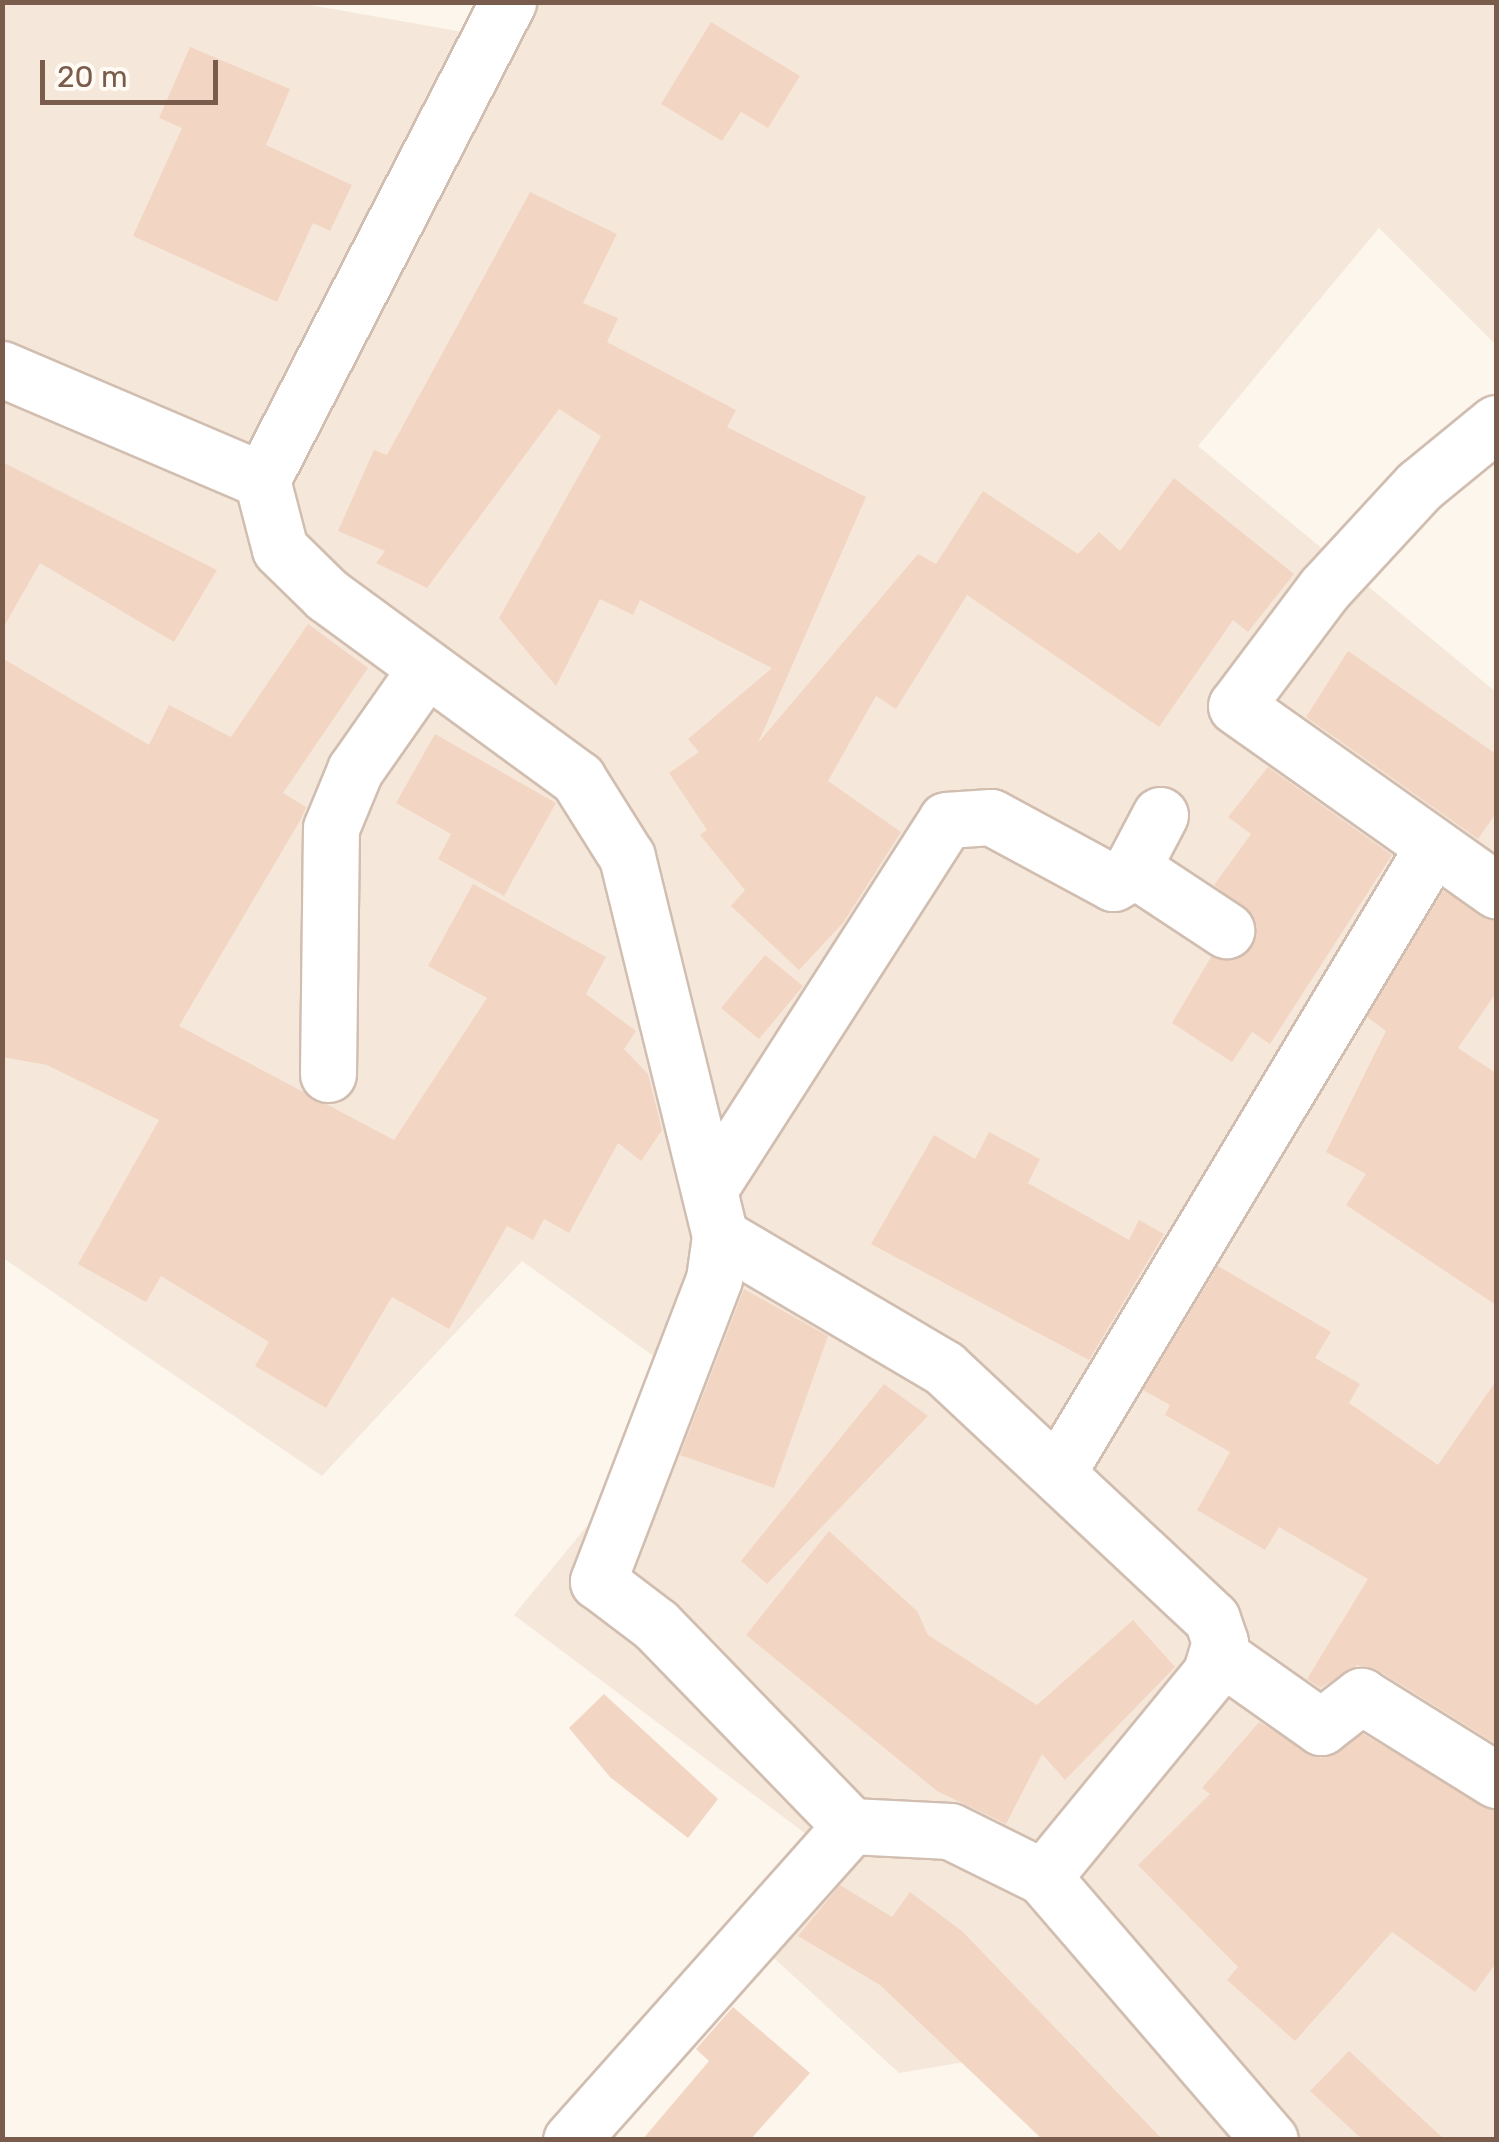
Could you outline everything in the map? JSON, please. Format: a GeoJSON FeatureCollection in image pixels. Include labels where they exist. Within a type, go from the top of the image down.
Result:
{"type":"FeatureCollection","features":[{"type":"Feature","properties":{"kind":"street"},"geometry":{"type":"LineString","coordinates":[[508,2],[262,480],[280,549],[426,670],[578,779],[612,822],[644,915],[715,1212],[714,1279],[598,1581],[656,1625],[851,1826],[950,1831],[1043,1878],[1270,2140]]}},
{"type":"Feature","properties":{"kind":"street"},"geometry":{"type":"LineString","coordinates":[[2,370],[262,480]]}},
{"type":"Feature","properties":{"kind":"street"},"geometry":{"type":"LineString","coordinates":[[1496,423],[1419,486],[1348,563],[1236,706],[1496,890]]}},
{"type":"Feature","properties":{"kind":"street"},"geometry":{"type":"LineString","coordinates":[[328,1074],[331,828],[355,770],[426,670]]}},
{"type":"Feature","properties":{"kind":"street"},"geometry":{"type":"LineString","coordinates":[[1160,815],[1134,856],[1136,871],[1226,930]]}},
{"type":"Feature","properties":{"kind":"street"},"geometry":{"type":"LineString","coordinates":[[715,1212],[946,820],[991,816],[1113,883],[1136,871]]}},
{"type":"Feature","properties":{"kind":"street"},"geometry":{"type":"LineString","coordinates":[[1059,1470],[1433,847]]}},
{"type":"Feature","properties":{"kind":"street"},"geometry":{"type":"LineString","coordinates":[[715,1212],[944,1368],[1187,1590],[1212,1619],[1219,1655],[1321,1726],[1360,1696],[1496,1780]]}},
{"type":"Feature","properties":{"kind":"street"},"geometry":{"type":"LineString","coordinates":[[1043,1878],[1219,1655]]}},
{"type":"Feature","properties":{"kind":"street"},"geometry":{"type":"LineString","coordinates":[[571,2140],[851,1826]]}},
{"type":"Feature","properties":{"kind":"shaded area"},"geometry":{"type":"Polygon","coordinates":[[[496,2],[1496,3],[1496,345],[1379,228],[1198,446],[1496,692],[1496,2139],[1120,2139],[995,2057],[899,2073],[750,1936],[822,1846],[514,1615],[699,1389],[522,1261],[322,1476],[3,1258],[2,3],[299,3],[480,35],[496,2]]]}},
{"type":"Feature","properties":{"kind":"building"},"geometry":{"type":"Polygon","coordinates":[[[711,22],[800,76],[768,128],[741,112],[722,141],[661,104],[711,22]]]}},
{"type":"Feature","properties":{"kind":"building"},"geometry":{"type":"Polygon","coordinates":[[[190,47],[290,89],[266,145],[352,185],[330,231],[313,223],[277,302],[133,236],[182,128],[159,118],[190,47]]]}},
{"type":"Feature","properties":{"kind":"building"},"geometry":{"type":"Polygon","coordinates":[[[530,192],[617,234],[583,303],[618,318],[607,342],[736,410],[727,427],[866,497],[758,743],[918,554],[936,564],[983,491],[1078,554],[1099,532],[1120,551],[1174,478],[1294,574],[1248,632],[1233,620],[1159,727],[967,595],[896,709],[876,696],[828,781],[901,832],[843,923],[799,970],[731,906],[745,890],[700,835],[707,830],[669,773],[699,752],[688,739],[772,668],[640,600],[633,615],[600,599],[556,686],[499,618],[601,436],[559,409],[427,588],[376,563],[385,551],[338,531],[374,450],[387,455],[530,192]]]}},
{"type":"Feature","properties":{"kind":"building"},"geometry":{"type":"Polygon","coordinates":[[[2,462],[217,570],[174,642],[40,563],[2,630],[2,462]]]}},
{"type":"Feature","properties":{"kind":"building"},"geometry":{"type":"Polygon","coordinates":[[[308,624],[368,668],[283,793],[306,807],[301,819],[179,1026],[394,1140],[487,998],[428,966],[473,884],[606,957],[586,994],[636,1031],[624,1049],[648,1074],[662,1130],[641,1161],[618,1143],[569,1233],[544,1219],[533,1240],[507,1226],[449,1329],[392,1297],[326,1408],[255,1366],[269,1342],[161,1276],[146,1302],[78,1264],[159,1120],[47,1065],[2,1057],[2,658],[149,745],[169,705],[231,737],[308,624]]]}},
{"type":"Feature","properties":{"kind":"building"},"geometry":{"type":"Polygon","coordinates":[[[1348,651],[1496,754],[1496,813],[1478,839],[1306,717],[1348,651]]]}},
{"type":"Feature","properties":{"kind":"building"},"geometry":{"type":"Polygon","coordinates":[[[435,734],[556,803],[504,896],[438,859],[451,834],[396,803],[435,734]]]}},
{"type":"Feature","properties":{"kind":"building"},"geometry":{"type":"Polygon","coordinates":[[[1268,767],[1392,855],[1270,1044],[1252,1032],[1232,1062],[1172,1023],[1211,957],[1239,958],[1253,946],[1253,915],[1214,885],[1251,834],[1228,817],[1268,767]]]}},
{"type":"Feature","properties":{"kind":"building"},"geometry":{"type":"Polygon","coordinates":[[[1443,891],[1496,921],[1496,993],[1458,1048],[1496,1073],[1496,1305],[1346,1205],[1366,1174],[1326,1152],[1386,1031],[1367,1017],[1443,891]]]}},
{"type":"Feature","properties":{"kind":"building"},"geometry":{"type":"Polygon","coordinates":[[[765,955],[803,986],[759,1039],[721,1008],[765,955]]]}},
{"type":"Feature","properties":{"kind":"building"},"geometry":{"type":"Polygon","coordinates":[[[989,1132],[1040,1159],[1028,1183],[1129,1240],[1139,1220],[1164,1234],[1089,1360],[871,1244],[934,1135],[975,1159],[989,1132]]]}},
{"type":"Feature","properties":{"kind":"building"},"geometry":{"type":"Polygon","coordinates":[[[1218,1266],[1331,1332],[1315,1358],[1360,1384],[1349,1403],[1438,1465],[1496,1381],[1496,1744],[1376,1669],[1358,1665],[1320,1688],[1307,1679],[1368,1579],[1279,1527],[1265,1550],[1197,1510],[1230,1452],[1165,1415],[1170,1405],[1143,1390],[1218,1266]]]}},
{"type":"Feature","properties":{"kind":"building"},"geometry":{"type":"Polygon","coordinates":[[[744,1289],[828,1336],[774,1488],[680,1455],[744,1289]]]}},
{"type":"Feature","properties":{"kind":"building"},"geometry":{"type":"Polygon","coordinates":[[[884,1384],[928,1416],[767,1584],[741,1561],[884,1384]]]}},
{"type":"Feature","properties":{"kind":"building"},"geometry":{"type":"Polygon","coordinates":[[[829,1531],[917,1611],[928,1635],[1037,1705],[1133,1620],[1175,1667],[1065,1780],[1042,1754],[1006,1824],[937,1791],[746,1635],[829,1531]]]}},
{"type":"Feature","properties":{"kind":"building"},"geometry":{"type":"Polygon","coordinates":[[[604,1694],[718,1799],[688,1838],[610,1777],[569,1728],[604,1694]]]}},
{"type":"Feature","properties":{"kind":"building"},"geometry":{"type":"Polygon","coordinates":[[[1259,1722],[1321,1758],[1363,1734],[1496,1811],[1496,1963],[1475,1992],[1392,1932],[1295,2041],[1227,1980],[1238,1967],[1138,1865],[1210,1794],[1202,1788],[1259,1722]]]}},
{"type":"Feature","properties":{"kind":"building"},"geometry":{"type":"Polygon","coordinates":[[[840,1885],[892,1917],[910,1892],[963,1932],[1163,2140],[1043,2140],[880,1985],[798,1936],[840,1885]]]}},
{"type":"Feature","properties":{"kind":"building"},"geometry":{"type":"Polygon","coordinates":[[[733,2007],[810,2073],[750,2140],[642,2140],[709,2061],[696,2049],[733,2007]]]}},
{"type":"Feature","properties":{"kind":"building"},"geometry":{"type":"Polygon","coordinates":[[[1349,2051],[1445,2140],[1363,2140],[1310,2091],[1349,2051]]]}}]}
